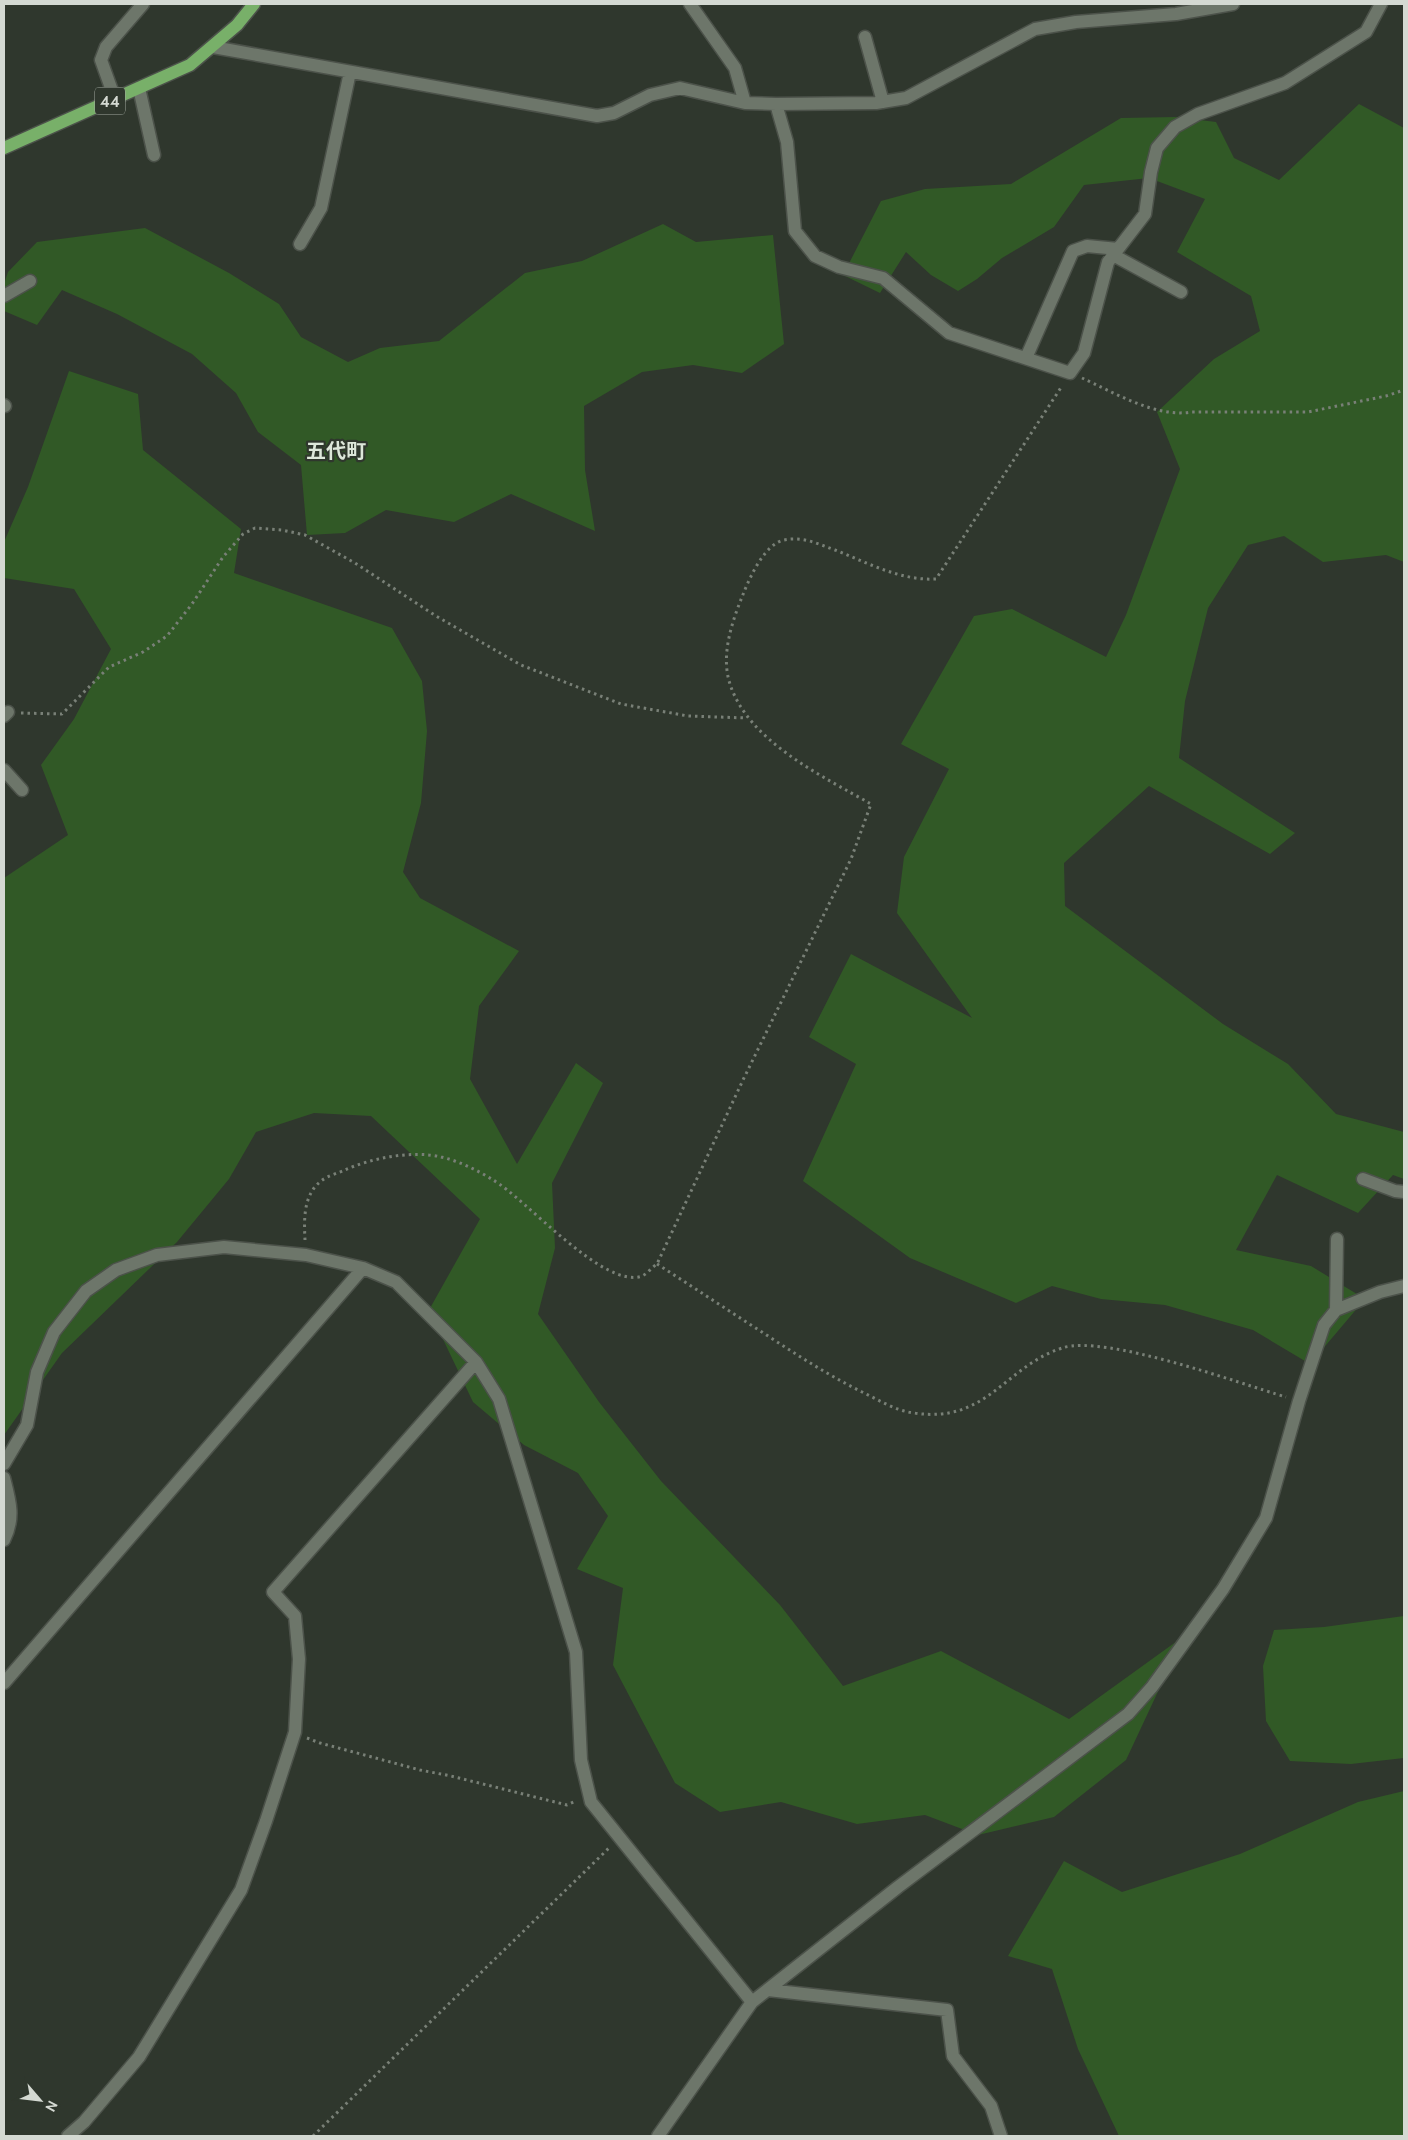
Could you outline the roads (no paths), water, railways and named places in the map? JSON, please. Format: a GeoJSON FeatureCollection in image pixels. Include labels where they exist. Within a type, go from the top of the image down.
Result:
{"type":"FeatureCollection","features":[{"type":"Feature","properties":{"kind":"main road","name":"44"},"geometry":{"type":"LineString","coordinates":[[4,148],[190,65],[237,26],[254,4]]}},
{"type":"Feature","properties":{"kind":"street"},"geometry":{"type":"LineString","coordinates":[[115,99],[101,60],[106,47],[143,4]]}},
{"type":"Feature","properties":{"kind":"street"},"geometry":{"type":"LineString","coordinates":[[690,4],[735,68],[745,103]]}},
{"type":"Feature","properties":{"kind":"street"},"geometry":{"type":"LineString","coordinates":[[213,47],[597,116],[614,112],[650,95],[680,88],[745,103],[883,102],[906,98],[1034,29],[1076,22],[1176,14],[1234,4]]}},
{"type":"Feature","properties":{"kind":"street"},"geometry":{"type":"LineString","coordinates":[[776,104],[787,142],[795,231],[815,256],[840,267],[883,278],[948,333],[1070,373],[1084,353],[1108,262],[1144,214],[1157,148],[1175,127],[1198,114],[1285,83],[1366,32],[1382,4]]}},
{"type":"Feature","properties":{"kind":"street"},"geometry":{"type":"LineString","coordinates":[[865,37],[883,102]]}},
{"type":"Feature","properties":{"kind":"street"},"geometry":{"type":"LineString","coordinates":[[300,244],[321,208],[350,72]]}},
{"type":"Feature","properties":{"kind":"street"},"geometry":{"type":"LineString","coordinates":[[140,88],[154,155]]}},
{"type":"Feature","properties":{"kind":"street"},"geometry":{"type":"LineString","coordinates":[[1026,358],[1074,251],[1086,246],[1116,252],[1181,292]]}},
{"type":"Feature","properties":{"kind":"street"},"geometry":{"type":"LineString","coordinates":[[4,296],[30,281]]}},
{"type":"Feature","properties":{"kind":"street"},"geometry":{"type":"LineString","coordinates":[[4,770],[22,790]]}},
{"type":"Feature","properties":{"kind":"street"},"geometry":{"type":"LineString","coordinates":[[1363,1179],[1395,1191],[1404,1192]]}},
{"type":"Feature","properties":{"kind":"street"},"geometry":{"type":"LineString","coordinates":[[1336,1310],[1337,1239]]}},
{"type":"Feature","properties":{"kind":"street"},"geometry":{"type":"LineString","coordinates":[[4,1464],[27,1425],[37,1372],[54,1332],[86,1291],[116,1270],[157,1255],[224,1247],[306,1255],[364,1268],[396,1282],[476,1362],[499,1398],[576,1652],[581,1760],[590,1802],[752,2002]]}},
{"type":"Feature","properties":{"kind":"street"},"geometry":{"type":"LineString","coordinates":[[4,1683],[364,1268]]}},
{"type":"Feature","properties":{"kind":"street"},"geometry":{"type":"LineString","coordinates":[[658,2136],[752,2002],[898,1887],[1128,1714],[1152,1687],[1223,1589],[1266,1518],[1299,1401],[1324,1326],[1336,1310],[1380,1292],[1404,1286]]}},
{"type":"Feature","properties":{"kind":"street"},"geometry":{"type":"LineString","coordinates":[[68,2136],[84,2122],[140,2057],[241,1890],[266,1822],[295,1732],[299,1659],[296,1616],[273,1592],[476,1362]]}},
{"type":"Feature","properties":{"kind":"street"},"geometry":{"type":"LineString","coordinates":[[4,1478],[12,1506],[10,1528],[4,1540]]}},
{"type":"Feature","properties":{"kind":"street"},"geometry":{"type":"LineString","coordinates":[[768,1990],[947,2010],[953,2056],[991,2106],[1001,2136]]}},
{"type":"Feature","properties":{"kind":"district","name":"五代町"},"geometry":{"type":"Point","coordinates":[336,451]}}]}
